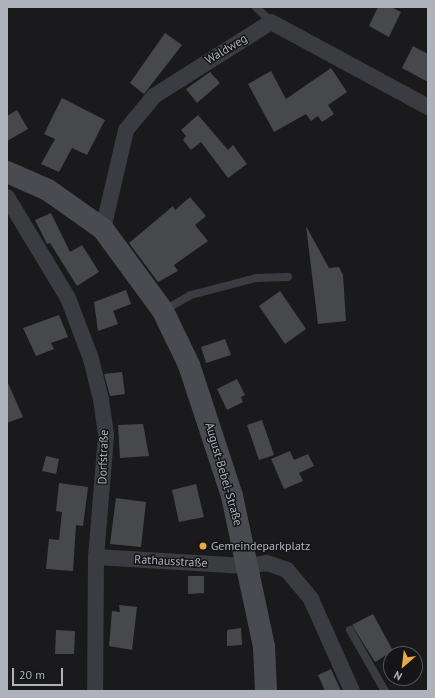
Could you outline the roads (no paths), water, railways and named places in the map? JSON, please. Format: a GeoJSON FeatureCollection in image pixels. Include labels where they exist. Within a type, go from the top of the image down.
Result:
{"type":"FeatureCollection","features":[{"type":"Feature","properties":{"kind":"main road","name":"August-Bebel-Straße"},"geometry":{"type":"LineString","coordinates":[[7,172],[48,190],[103,229],[163,311],[189,365],[213,431],[243,538],[246,566],[264,647],[266,691]]}},
{"type":"Feature","properties":{"kind":"street"},"geometry":{"type":"LineString","coordinates":[[271,22],[428,108]]}},
{"type":"Feature","properties":{"kind":"street","name":"Waldweg"},"geometry":{"type":"LineString","coordinates":[[103,229],[126,130],[154,96],[271,22]]}},
{"type":"Feature","properties":{"kind":"street","name":"Dorfstraße"},"geometry":{"type":"LineString","coordinates":[[7,197],[68,298],[95,372],[106,436],[96,557],[95,691]]}},
{"type":"Feature","properties":{"kind":"street","name":"Rathausstraße"},"geometry":{"type":"LineString","coordinates":[[96,557],[246,566],[267,563],[287,570],[311,599],[352,691]]}},
{"type":"Feature","properties":{"kind":"lane"},"geometry":{"type":"LineString","coordinates":[[256,7],[271,22]]}},
{"type":"Feature","properties":{"kind":"lane"},"geometry":{"type":"LineString","coordinates":[[163,311],[191,295],[256,278],[288,277]]}},
{"type":"Feature","properties":{"kind":"lane"},"geometry":{"type":"LineString","coordinates":[[350,630],[385,691]]}},
{"type":"Feature","properties":{"kind":"place","name":"Gemeindeparkplatz"},"geometry":{"type":"Point","coordinates":[203,546]}}]}
